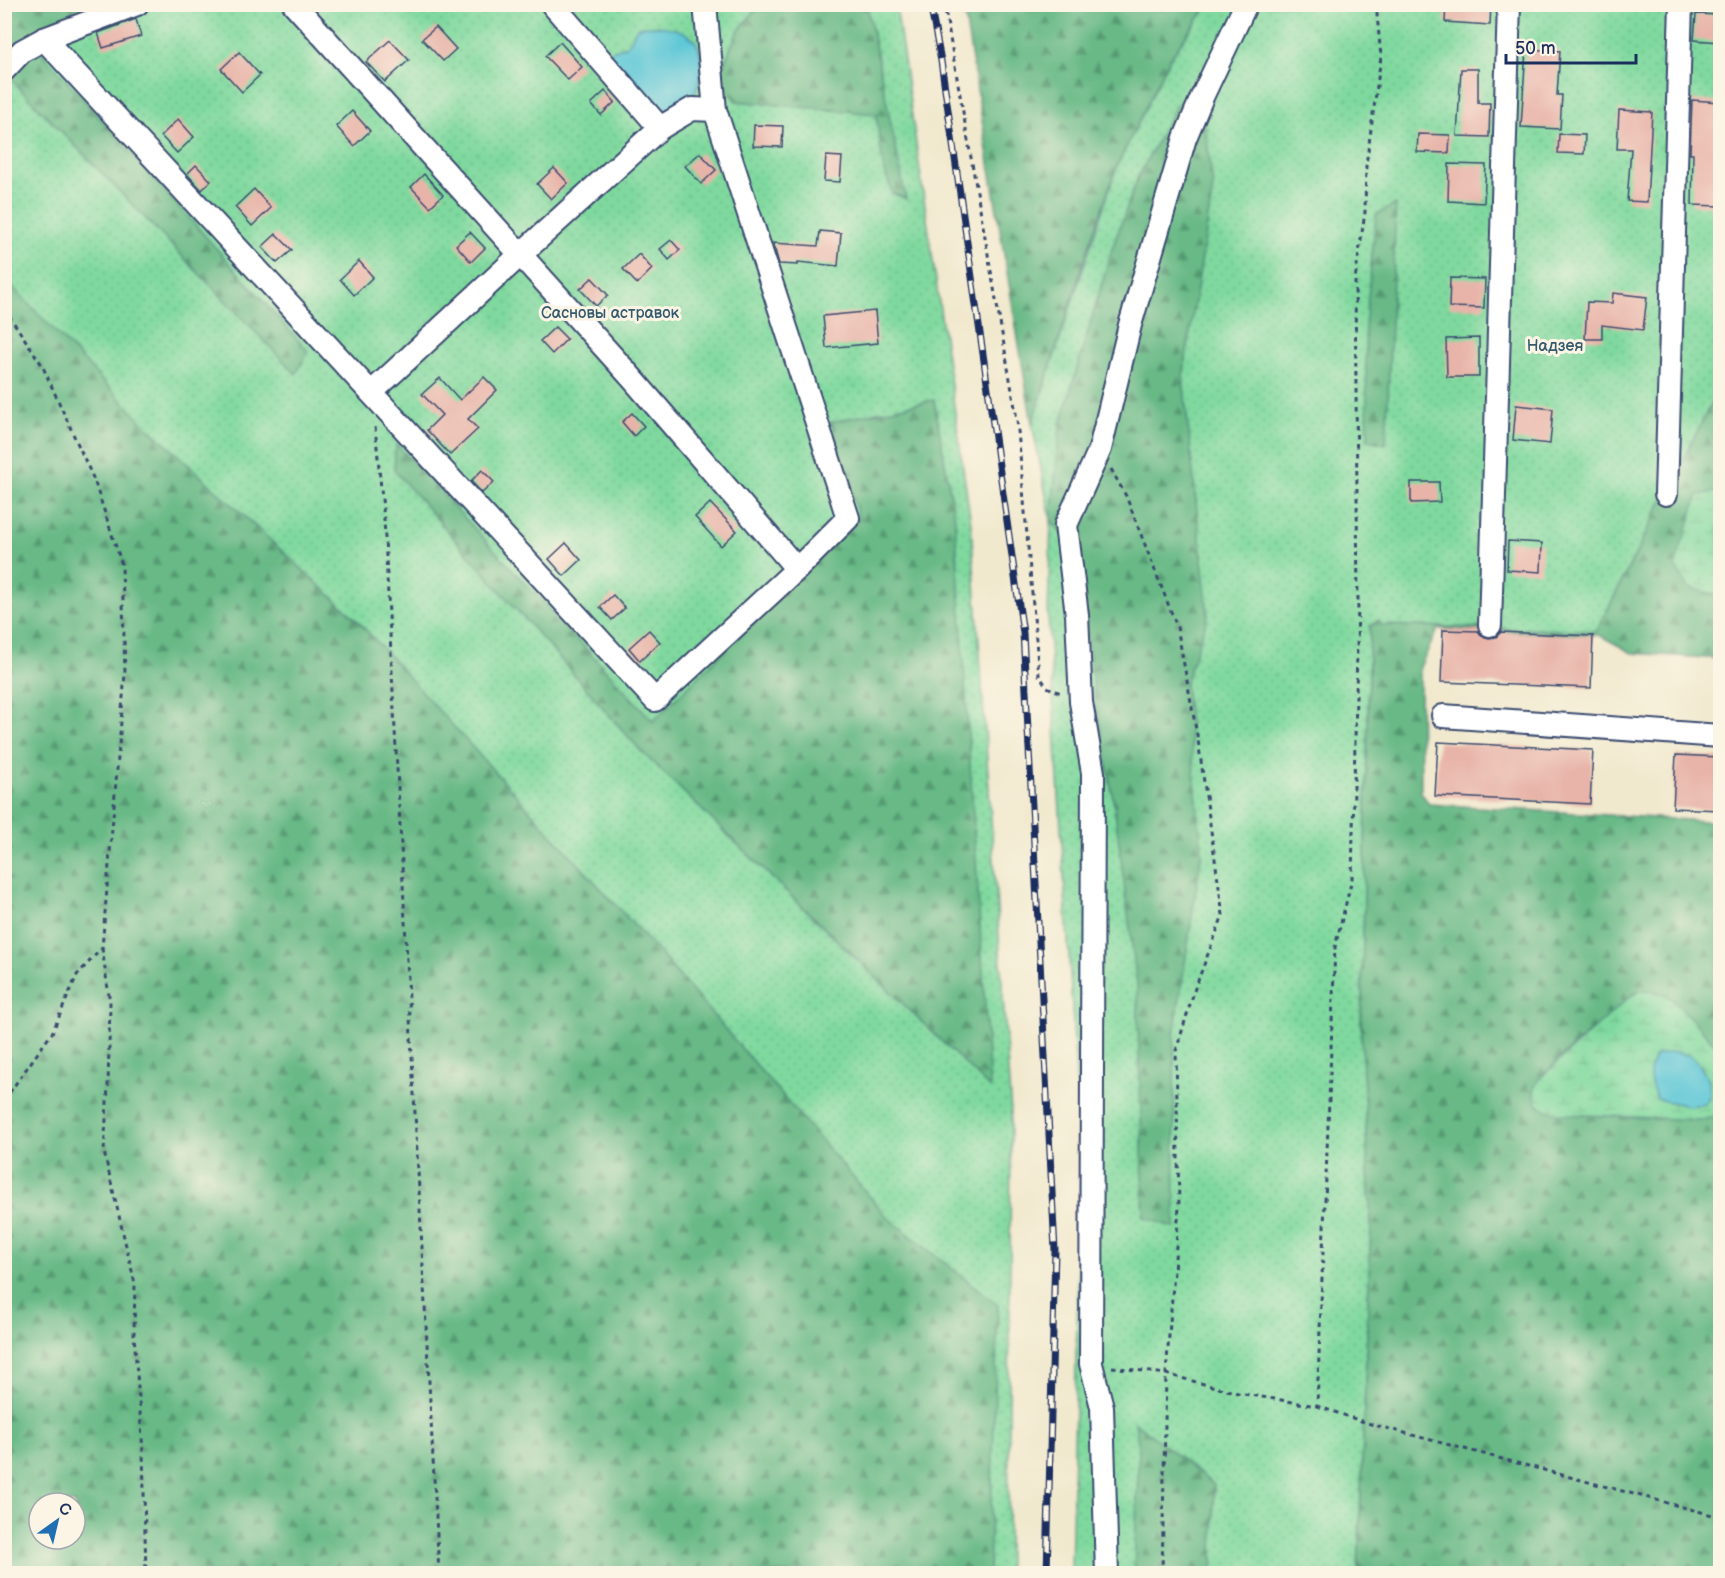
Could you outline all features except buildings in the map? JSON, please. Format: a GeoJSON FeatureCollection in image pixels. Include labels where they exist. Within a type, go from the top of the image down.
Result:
{"type":"FeatureCollection","features":[{"type":"Feature","properties":{"kind":"street"},"geometry":{"type":"LineString","coordinates":[[4,70],[22,51],[44,39],[136,4]]}},
{"type":"Feature","properties":{"kind":"street"},"geometry":{"type":"LineString","coordinates":[[294,4],[631,377],[797,569]]}},
{"type":"Feature","properties":{"kind":"street"},"geometry":{"type":"LineString","coordinates":[[552,4],[660,128]]}},
{"type":"Feature","properties":{"kind":"street"},"geometry":{"type":"LineString","coordinates":[[44,39],[655,700],[849,518],[715,110],[705,4]]}},
{"type":"Feature","properties":{"kind":"street"},"geometry":{"type":"LineString","coordinates":[[1107,1574],[1102,1407],[1091,1364],[1093,773],[1081,702],[1077,615],[1066,525],[1101,449],[1130,325],[1185,138],[1245,4]]}},
{"type":"Feature","properties":{"kind":"street"},"geometry":{"type":"LineString","coordinates":[[1490,625],[1509,4]]}},
{"type":"Feature","properties":{"kind":"street"},"geometry":{"type":"LineString","coordinates":[[1666,494],[1682,4]]}},
{"type":"Feature","properties":{"kind":"street"},"geometry":{"type":"LineString","coordinates":[[372,392],[660,128],[692,109],[715,110]]}},
{"type":"Feature","properties":{"kind":"street"},"geometry":{"type":"LineString","coordinates":[[1443,716],[1720,736]]}},
{"type":"Feature","properties":{"kind":"path"},"geometry":{"type":"LineString","coordinates":[[944,4],[1017,419],[1036,619],[1039,675],[1047,687],[1081,702]]}},
{"type":"Feature","properties":{"kind":"path"},"geometry":{"type":"LineString","coordinates":[[1317,1406],[1335,947],[1352,879],[1358,603],[1355,280],[1365,212],[1366,165],[1381,57],[1376,4]]}},
{"type":"Feature","properties":{"kind":"path"},"geometry":{"type":"LineString","coordinates":[[4,309],[42,365],[94,480],[122,564],[124,674],[102,948],[110,1003],[104,1152],[135,1284],[134,1335],[142,1451],[146,1574]]}},
{"type":"Feature","properties":{"kind":"path"},"geometry":{"type":"LineString","coordinates":[[375,424],[385,542],[439,1574]]}},
{"type":"Feature","properties":{"kind":"path"},"geometry":{"type":"LineString","coordinates":[[1101,449],[1126,496],[1177,627],[1198,740],[1223,915],[1195,988],[1176,1051],[1179,1207],[1166,1374],[1162,1574]]}},
{"type":"Feature","properties":{"kind":"path"},"geometry":{"type":"LineString","coordinates":[[4,1100],[52,1033],[77,975],[102,948]]}},
{"type":"Feature","properties":{"kind":"path"},"geometry":{"type":"LineString","coordinates":[[1091,1364],[1166,1374],[1238,1393],[1317,1406],[1367,1423],[1720,1517]]}},
{"type":"Feature","properties":{"kind":"green space","name":"Сасновы астравок"},"geometry":{"type":"Polygon","coordinates":[[[5,5],[896,5],[971,523],[1011,1114],[1008,1573],[5,1574],[5,5]]]}},
{"type":"Feature","properties":{"kind":"green space"},"geometry":{"type":"Polygon","coordinates":[[[5,5],[116,5],[31,41],[308,351],[296,374],[5,73],[5,5]]]}},
{"type":"Feature","properties":{"kind":"green space"},"geometry":{"type":"Polygon","coordinates":[[[760,5],[867,5],[906,199],[892,193],[883,165],[876,114],[736,101],[717,79],[738,31],[760,5]]]}},
{"type":"Feature","properties":{"kind":"green space"},"geometry":{"type":"Polygon","coordinates":[[[963,5],[1208,5],[1170,58],[1117,166],[1032,424],[963,5]]]}},
{"type":"Feature","properties":{"kind":"green space","name":"Надзея"},"geometry":{"type":"Polygon","coordinates":[[[1208,5],[1720,5],[1720,386],[1597,631],[1370,626],[1361,1032],[1371,1226],[1358,1573],[1071,1573],[1081,1155],[1048,615],[1051,520],[1032,424],[1117,166],[1170,58],[1208,5]]]}},
{"type":"Feature","properties":{"kind":"green space"},"geometry":{"type":"Polygon","coordinates":[[[1190,90],[1204,116],[1213,187],[1183,377],[1208,616],[1185,684],[1202,851],[1174,1035],[1175,1228],[1144,1217],[1137,984],[1114,804],[1094,692],[1078,553],[1051,520],[1060,427],[1112,249],[1138,177],[1176,106],[1190,90]]]}},
{"type":"Feature","properties":{"kind":"green space"},"geometry":{"type":"Polygon","coordinates":[[[1396,204],[1386,444],[1368,440],[1365,328],[1376,215],[1396,204]]]}},
{"type":"Feature","properties":{"kind":"green space"},"geometry":{"type":"Polygon","coordinates":[[[4,278],[143,423],[355,618],[662,956],[888,1218],[998,1305],[989,1573],[5,1573],[4,278]]]}},
{"type":"Feature","properties":{"kind":"green space"},"geometry":{"type":"Polygon","coordinates":[[[1720,386],[1720,659],[1632,653],[1599,635],[1438,629],[1420,667],[1421,792],[1429,804],[1720,822],[1720,1050],[1674,1000],[1639,991],[1548,1071],[1538,1082],[1534,1096],[1543,1107],[1563,1114],[1702,1120],[1720,1115],[1720,1573],[1358,1574],[1371,1226],[1361,1032],[1370,626],[1379,620],[1381,625],[1597,631],[1720,386]]]}},
{"type":"Feature","properties":{"kind":"green space"},"geometry":{"type":"Polygon","coordinates":[[[934,400],[955,520],[990,1088],[640,750],[394,470],[396,444],[653,721],[859,519],[831,422],[934,400]]]}},
{"type":"Feature","properties":{"kind":"green space"},"geometry":{"type":"Polygon","coordinates":[[[1720,491],[1720,595],[1688,588],[1675,566],[1698,495],[1720,491]]]}},
{"type":"Feature","properties":{"kind":"green space"},"geometry":{"type":"Polygon","coordinates":[[[1650,990],[1663,993],[1674,1000],[1720,1050],[1720,1115],[1702,1120],[1563,1114],[1549,1111],[1538,1104],[1534,1095],[1538,1080],[1628,998],[1639,991],[1650,990]]]}},
{"type":"Feature","properties":{"kind":"green space"},"geometry":{"type":"Polygon","coordinates":[[[1135,1422],[1214,1485],[1213,1573],[1134,1573],[1139,1449],[1135,1422]]]}},
{"type":"Feature","properties":{"kind":"water"},"geometry":{"type":"Polygon","coordinates":[[[660,26],[678,30],[694,40],[698,48],[701,66],[698,85],[688,101],[674,110],[652,106],[608,55],[628,44],[637,28],[660,26]]]}},
{"type":"Feature","properties":{"kind":"water"},"geometry":{"type":"Polygon","coordinates":[[[1676,1052],[1691,1056],[1699,1064],[1709,1081],[1710,1095],[1705,1104],[1688,1106],[1657,1099],[1650,1077],[1653,1061],[1656,1055],[1676,1052]]]}},
{"type":"Feature","properties":{"kind":"railway"},"geometry":{"type":"LineString","coordinates":[[930,4],[941,61],[1023,633],[1055,1250],[1047,1574]]}}]}
